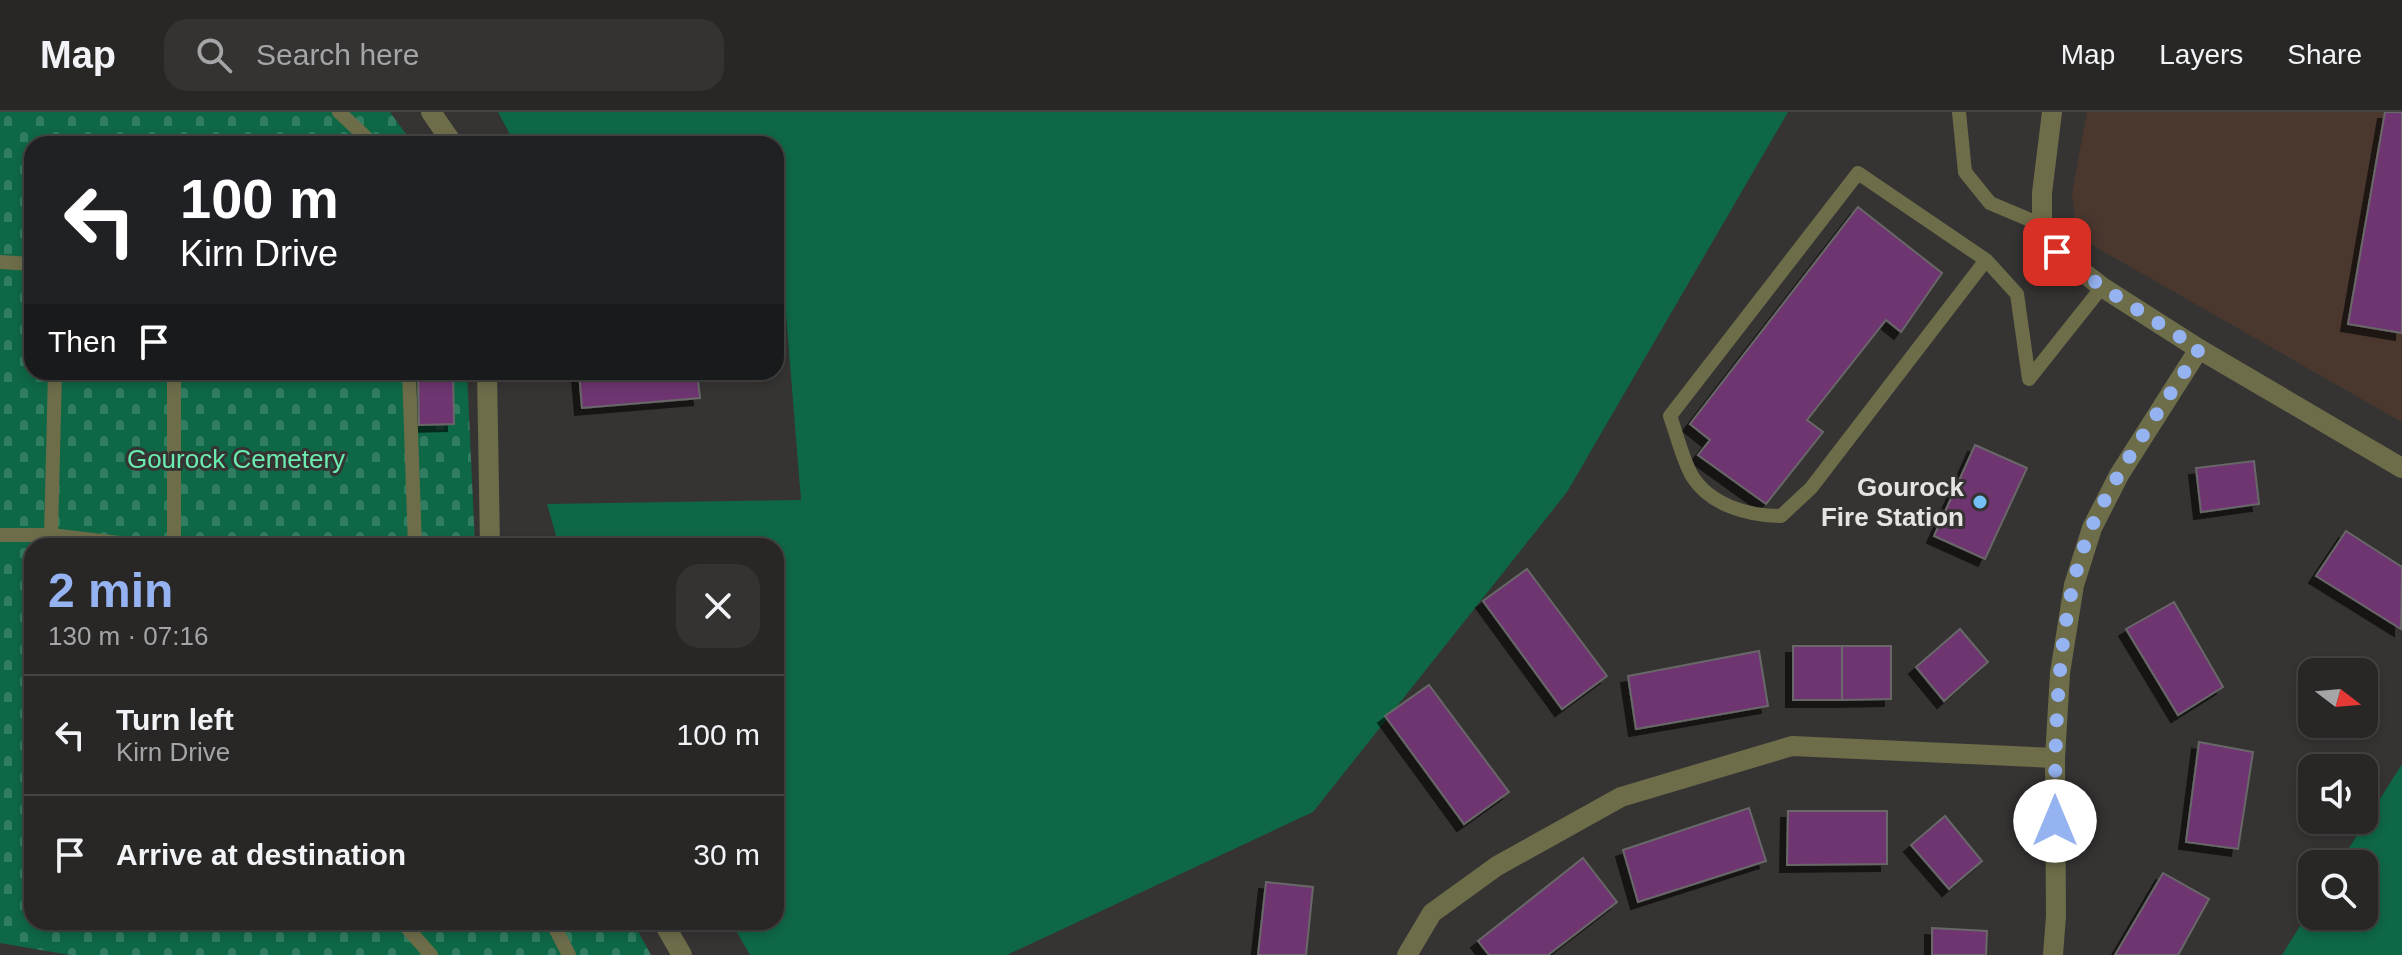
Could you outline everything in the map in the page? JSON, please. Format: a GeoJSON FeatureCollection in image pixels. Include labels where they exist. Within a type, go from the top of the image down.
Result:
{"type":"FeatureCollection","features":[{"type":"Feature","properties":{"kind":"street"},"geometry":{"type":"LineString","coordinates":[[431,112],[448,136]]}},
{"type":"Feature","properties":{"kind":"street"},"geometry":{"type":"LineString","coordinates":[[2052,112],[2042,193],[2042,225],[2057,252],[2102,287],[2199,349],[2402,468]]}},
{"type":"Feature","properties":{"kind":"street"},"geometry":{"type":"LineString","coordinates":[[2053,955],[2056,916],[2055,758],[2060,673],[2074,585],[2092,528],[2119,475],[2199,349]]}},
{"type":"Feature","properties":{"kind":"street"},"geometry":{"type":"LineString","coordinates":[[487,380],[490,538]]}},
{"type":"Feature","properties":{"kind":"street"},"geometry":{"type":"LineString","coordinates":[[1407,955],[1432,913],[1497,866],[1621,797],[1792,746],[2055,758]]}},
{"type":"Feature","properties":{"kind":"street"},"geometry":{"type":"LineString","coordinates":[[668,930],[682,955]]}},
{"type":"Feature","properties":{"kind":"lane"},"geometry":{"type":"LineString","coordinates":[[339,112],[364,136]]}},
{"type":"Feature","properties":{"kind":"lane"},"geometry":{"type":"LineString","coordinates":[[1959,112],[1965,172],[1990,203],[2042,225]]}},
{"type":"Feature","properties":{"kind":"lane"},"geometry":{"type":"LineString","coordinates":[[1986,260],[1811,488],[1781,516],[1762,516],[1722,504],[1693,477],[1670,416],[1858,173],[1986,260],[2017,294],[2029,379],[2102,287]]}},
{"type":"Feature","properties":{"kind":"lane"},"geometry":{"type":"LineString","coordinates":[[0,262],[24,264]]}},
{"type":"Feature","properties":{"kind":"lane"},"geometry":{"type":"LineString","coordinates":[[51,535],[55,380]]}},
{"type":"Feature","properties":{"kind":"lane"},"geometry":{"type":"LineString","coordinates":[[174,380],[174,538]]}},
{"type":"Feature","properties":{"kind":"lane"},"geometry":{"type":"LineString","coordinates":[[409,380],[415,538]]}},
{"type":"Feature","properties":{"kind":"lane"},"geometry":{"type":"LineString","coordinates":[[0,535],[76,538]]}},
{"type":"Feature","properties":{"kind":"lane"},"geometry":{"type":"LineString","coordinates":[[409,930],[431,955]]}},
{"type":"Feature","properties":{"kind":"lane"},"geometry":{"type":"LineString","coordinates":[[556,930],[569,955]]}},
{"type":"Feature","properties":{"kind":"shaded area"},"geometry":{"type":"Polygon","coordinates":[[[2087,112],[2402,112],[2402,422],[2087,242],[2075,218],[2072,193],[2087,112]]]}},
{"type":"Feature","properties":{"kind":"green space","name":"Gourock Cemetery"},"geometry":{"type":"Polygon","coordinates":[[[0,112],[390,112],[407,136],[24,136],[24,380],[467,380],[475,538],[24,538],[24,930],[637,930],[651,955],[70,955],[0,943],[0,112]]]}},
{"type":"Feature","properties":{"kind":"green space"},"geometry":{"type":"Polygon","coordinates":[[[498,112],[1788,112],[1567,492],[1313,812],[1007,955],[750,955],[736,930],[784,930],[784,538],[557,538],[547,504],[801,500],[784,289],[784,136],[511,136],[498,112]]]}},
{"type":"Feature","properties":{"kind":"green space"},"geometry":{"type":"Polygon","coordinates":[[[2402,764],[2402,955],[2282,955],[2298,929],[2378,930],[2378,850],[2348,850],[2358,834],[2378,834],[2378,802],[2402,764]]]}},
{"type":"Feature","properties":{"kind":"building"},"geometry":{"type":"Polygon","coordinates":[[[2385,112],[2402,112],[2402,333],[2348,324],[2385,112]]]}},
{"type":"Feature","properties":{"kind":"building"},"geometry":{"type":"Polygon","coordinates":[[[1858,207],[1942,273],[1901,332],[1886,320],[1807,420],[1823,432],[1766,504],[1698,455],[1710,440],[1690,424],[1858,207]]]}},
{"type":"Feature","properties":{"kind":"building"},"geometry":{"type":"Polygon","coordinates":[[[418,380],[453,380],[454,424],[419,425],[418,380]]]}},
{"type":"Feature","properties":{"kind":"building"},"geometry":{"type":"Polygon","coordinates":[[[580,380],[698,380],[700,398],[582,408],[580,380]]]}},
{"type":"Feature","properties":{"kind":"building","name":"Gourock Fire Station"},"geometry":{"type":"Polygon","coordinates":[[[1975,445],[2027,468],[1985,559],[1934,536],[1975,445]]]}},
{"type":"Feature","properties":{"kind":"building"},"geometry":{"type":"Polygon","coordinates":[[[2254,461],[2259,504],[2201,512],[2196,468],[2254,461]]]}},
{"type":"Feature","properties":{"kind":"building"},"geometry":{"type":"Polygon","coordinates":[[[2346,531],[2402,567],[2401,629],[2316,576],[2346,531]]]}},
{"type":"Feature","properties":{"kind":"building"},"geometry":{"type":"Polygon","coordinates":[[[1527,569],[1607,676],[1562,709],[1483,601],[1527,569]]]}},
{"type":"Feature","properties":{"kind":"building"},"geometry":{"type":"Polygon","coordinates":[[[2174,602],[2223,687],[2178,715],[2126,629],[2174,602]]]}},
{"type":"Feature","properties":{"kind":"building"},"geometry":{"type":"Polygon","coordinates":[[[1960,629],[1988,662],[1944,701],[1916,667],[1960,629]]]}},
{"type":"Feature","properties":{"kind":"building"},"geometry":{"type":"Polygon","coordinates":[[[1793,646],[1842,646],[1842,700],[1793,700],[1793,646]]]}},
{"type":"Feature","properties":{"kind":"building"},"geometry":{"type":"Polygon","coordinates":[[[1842,646],[1891,646],[1891,699],[1842,700],[1842,646]]]}},
{"type":"Feature","properties":{"kind":"building"},"geometry":{"type":"Polygon","coordinates":[[[1759,651],[1768,706],[1636,729],[1628,676],[1759,651]]]}},
{"type":"Feature","properties":{"kind":"building"},"geometry":{"type":"Polygon","coordinates":[[[1429,685],[1509,792],[1464,824],[1385,716],[1429,685]]]}},
{"type":"Feature","properties":{"kind":"building"},"geometry":{"type":"Polygon","coordinates":[[[2199,742],[2253,752],[2238,849],[2186,842],[2199,742]]]}},
{"type":"Feature","properties":{"kind":"building"},"geometry":{"type":"Polygon","coordinates":[[[1749,808],[1766,861],[1638,902],[1623,850],[1749,808]]]}},
{"type":"Feature","properties":{"kind":"building"},"geometry":{"type":"Polygon","coordinates":[[[1788,811],[1887,811],[1887,864],[1787,865],[1788,811]]]}},
{"type":"Feature","properties":{"kind":"building"},"geometry":{"type":"Polygon","coordinates":[[[1945,816],[1982,861],[1949,889],[1911,845],[1945,816]]]}},
{"type":"Feature","properties":{"kind":"building"},"geometry":{"type":"Polygon","coordinates":[[[1583,858],[1617,902],[1548,955],[1489,955],[1478,941],[1583,858]]]}},
{"type":"Feature","properties":{"kind":"building"},"geometry":{"type":"Polygon","coordinates":[[[2163,873],[2209,899],[2178,955],[2115,955],[2163,873]]]}},
{"type":"Feature","properties":{"kind":"building"},"geometry":{"type":"Polygon","coordinates":[[[1266,882],[1313,887],[1306,955],[1258,955],[1266,882]]]}},
{"type":"Feature","properties":{"kind":"building"},"geometry":{"type":"Polygon","coordinates":[[[1932,928],[1987,931],[1986,955],[1932,955],[1932,928]]]}},
{"type":"Feature","properties":{"kind":"place","name":"Gourock Fire Station"},"geometry":{"type":"Point","coordinates":[1980,502]}},
{"type":"Feature","properties":{"kind":"route"},"geometry":{"type":"LineString","coordinates":[[2055,821],[2060,673],[2074,585],[2092,528],[2119,475],[2199,349],[2102,287],[2057,252]]}}]}
